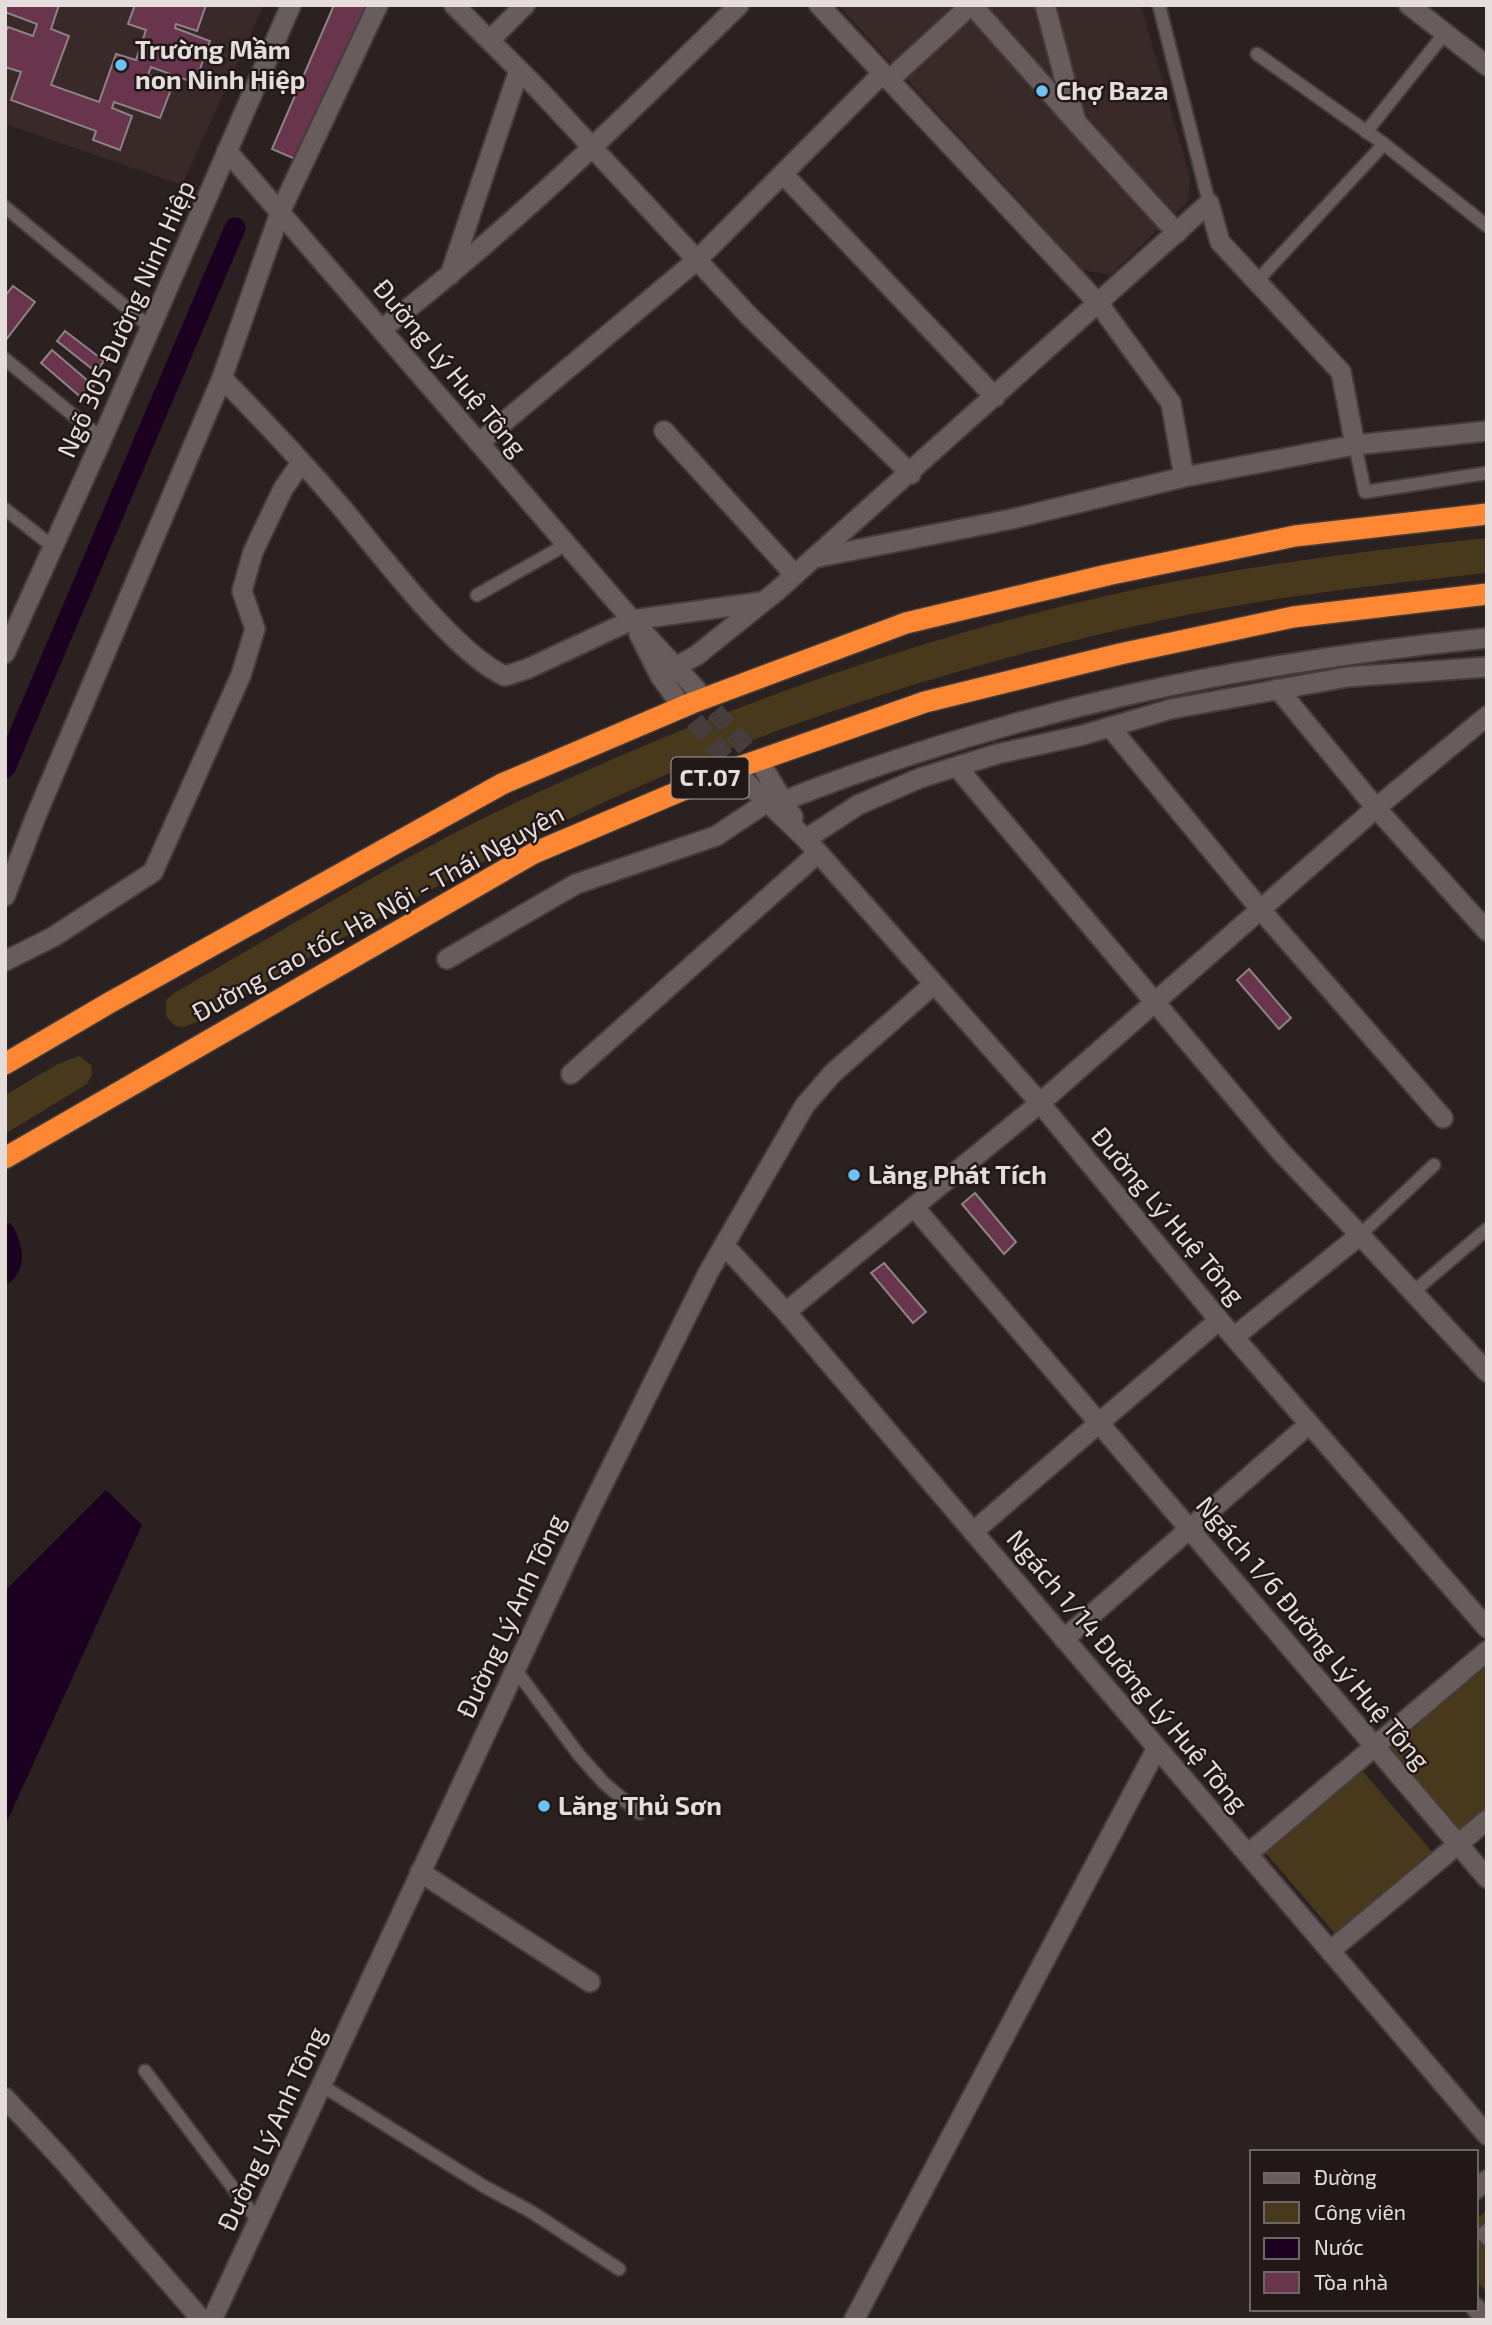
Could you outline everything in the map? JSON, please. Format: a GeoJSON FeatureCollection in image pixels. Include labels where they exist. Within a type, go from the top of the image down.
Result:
{"type":"FeatureCollection","features":[{"type":"Feature","properties":{"kind":"highway","name":"Đường cao tốc Hà Nội - Thái Nguyên"},"geometry":{"type":"LineString","coordinates":[[5,1064],[502,784],[692,703],[906,623],[1107,575],[1295,536],[1487,514]]}},
{"type":"Feature","properties":{"kind":"highway","name":"Đường cao tốc Hà Nội - Thái Nguyên"},"geometry":{"type":"LineString","coordinates":[[5,1158],[151,1071],[534,853],[725,772],[925,702],[1120,654],[1293,617],[1487,594]]}},
{"type":"Feature","properties":{"kind":"street","name":"Ngõ 305 Đường Ninh Hiệp"},"geometry":{"type":"LineString","coordinates":[[5,653],[102,439],[291,5]]}},
{"type":"Feature","properties":{"kind":"street"},"geometry":{"type":"LineString","coordinates":[[5,896],[36,816],[222,378],[281,211],[379,5]]}},
{"type":"Feature","properties":{"kind":"street"},"geometry":{"type":"LineString","coordinates":[[454,5],[594,149],[750,317],[911,474]]}},
{"type":"Feature","properties":{"kind":"street"},"geometry":{"type":"LineString","coordinates":[[489,40],[526,5]]}},
{"type":"Feature","properties":{"kind":"street"},"geometry":{"type":"LineString","coordinates":[[382,329],[449,278],[594,149],[739,5]]}},
{"type":"Feature","properties":{"kind":"street"},"geometry":{"type":"LineString","coordinates":[[819,5],[1099,304],[1171,403],[1184,477]]}},
{"type":"Feature","properties":{"kind":"street"},"geometry":{"type":"LineString","coordinates":[[479,443],[696,260],[886,76],[972,5],[1177,233]]}},
{"type":"Feature","properties":{"kind":"street"},"geometry":{"type":"LineString","coordinates":[[1045,5],[1076,122]]}},
{"type":"Feature","properties":{"kind":"street"},"geometry":{"type":"LineString","coordinates":[[1409,5],[1487,66]]}},
{"type":"Feature","properties":{"kind":"street"},"geometry":{"type":"LineString","coordinates":[[449,278],[519,70]]}},
{"type":"Feature","properties":{"kind":"street","name":"Đường Lý Huệ Tông"},"geometry":{"type":"LineString","coordinates":[[228,151],[632,620],[668,671],[676,698]]}},
{"type":"Feature","properties":{"kind":"street"},"geometry":{"type":"LineString","coordinates":[[783,174],[995,397]]}},
{"type":"Feature","properties":{"kind":"street"},"geometry":{"type":"LineString","coordinates":[[668,671],[696,655],[795,575],[911,474],[1209,204],[1220,242],[1341,372],[1355,445]]}},
{"type":"Feature","properties":{"kind":"street"},"geometry":{"type":"LineString","coordinates":[[222,378],[301,463],[418,597],[484,666],[505,676],[527,669],[632,620],[762,601]]}},
{"type":"Feature","properties":{"kind":"street"},"geometry":{"type":"LineString","coordinates":[[664,431],[795,575]]}},
{"type":"Feature","properties":{"kind":"street"},"geometry":{"type":"LineString","coordinates":[[813,559],[1012,519],[1184,477],[1355,445],[1487,431]]}},
{"type":"Feature","properties":{"kind":"street"},"geometry":{"type":"LineString","coordinates":[[5,961],[53,937],[153,872],[240,675],[255,629],[242,591],[253,552],[283,489],[301,463]]}},
{"type":"Feature","properties":{"kind":"street"},"geometry":{"type":"LineString","coordinates":[[447,959],[576,884],[716,836],[775,801],[982,730],[1161,686],[1382,649],[1487,638]]}},
{"type":"Feature","properties":{"kind":"street"},"geometry":{"type":"LineString","coordinates":[[570,1074],[858,805],[920,778],[1171,709],[1347,677],[1487,667]]}},
{"type":"Feature","properties":{"kind":"street","name":"Đường Lý Huệ Tông"},"geometry":{"type":"LineString","coordinates":[[668,671],[696,689]]}},
{"type":"Feature","properties":{"kind":"street"},"geometry":{"type":"LineString","coordinates":[[1278,689],[1376,808],[1487,931]]}},
{"type":"Feature","properties":{"kind":"street"},"geometry":{"type":"LineString","coordinates":[[786,1312],[1040,1103],[1376,808],[1483,726]]}},
{"type":"Feature","properties":{"kind":"street"},"geometry":{"type":"LineString","coordinates":[[1110,727],[1260,909],[1443,1118]]}},
{"type":"Feature","properties":{"kind":"street"},"geometry":{"type":"LineString","coordinates":[[957,767],[1280,1152],[1487,1371]]}},
{"type":"Feature","properties":{"kind":"street","name":"Đường Lý Huệ Tông"},"geometry":{"type":"LineString","coordinates":[[765,771],[775,801]]}},
{"type":"Feature","properties":{"kind":"street","name":"Đường Lý Huệ Tông"},"geometry":{"type":"LineString","coordinates":[[745,781],[775,801],[1040,1103],[1308,1425],[1487,1628]]}},
{"type":"Feature","properties":{"kind":"street","name":"Đường Lý Anh Tông"},"geometry":{"type":"LineString","coordinates":[[212,2320],[588,1514],[724,1245],[805,1105],[833,1073],[934,984]]}},
{"type":"Feature","properties":{"kind":"street","name":"Ngách 1/6 Đường Lý Huệ Tông"},"geometry":{"type":"LineString","coordinates":[[914,1207],[1487,1878]]}},
{"type":"Feature","properties":{"kind":"street"},"geometry":{"type":"LineString","coordinates":[[1234,1336],[1360,1235]]}},
{"type":"Feature","properties":{"kind":"street","name":"Ngách 1/14 Đường Lý Huệ Tông"},"geometry":{"type":"LineString","coordinates":[[724,1245],[786,1312],[1487,2135]]}},
{"type":"Feature","properties":{"kind":"street"},"geometry":{"type":"LineString","coordinates":[[974,1532],[1219,1320]]}},
{"type":"Feature","properties":{"kind":"street"},"geometry":{"type":"LineString","coordinates":[[1064,1639],[1308,1425]]}},
{"type":"Feature","properties":{"kind":"street"},"geometry":{"type":"LineString","coordinates":[[1248,1854],[1487,1651]]}},
{"type":"Feature","properties":{"kind":"street"},"geometry":{"type":"LineString","coordinates":[[854,2320],[1157,1748]]}},
{"type":"Feature","properties":{"kind":"street"},"geometry":{"type":"LineString","coordinates":[[1330,1951],[1487,1820]]}},
{"type":"Feature","properties":{"kind":"street"},"geometry":{"type":"LineString","coordinates":[[420,1872],[590,1982]]}},
{"type":"Feature","properties":{"kind":"street"},"geometry":{"type":"LineString","coordinates":[[5,2098],[202,2320]]}},
{"type":"Feature","properties":{"kind":"lane"},"geometry":{"type":"LineString","coordinates":[[1159,5],[1209,204]]}},
{"type":"Feature","properties":{"kind":"lane"},"geometry":{"type":"LineString","coordinates":[[1366,131],[1445,33]]}},
{"type":"Feature","properties":{"kind":"lane"},"geometry":{"type":"LineString","coordinates":[[1257,54],[1384,144],[1487,226]]}},
{"type":"Feature","properties":{"kind":"lane"},"geometry":{"type":"LineString","coordinates":[[1257,281],[1384,144]]}},
{"type":"Feature","properties":{"kind":"lane"},"geometry":{"type":"LineString","coordinates":[[5,207],[150,327]]}},
{"type":"Feature","properties":{"kind":"lane"},"geometry":{"type":"LineString","coordinates":[[5,359],[102,439]]}},
{"type":"Feature","properties":{"kind":"lane"},"geometry":{"type":"LineString","coordinates":[[1355,445],[1365,492],[1487,473]]}},
{"type":"Feature","properties":{"kind":"lane"},"geometry":{"type":"LineString","coordinates":[[5,509],[52,546]]}},
{"type":"Feature","properties":{"kind":"lane"},"geometry":{"type":"LineString","coordinates":[[477,595],[567,544]]}},
{"type":"Feature","properties":{"kind":"lane"},"geometry":{"type":"LineString","coordinates":[[1360,1235],[1434,1165]]}},
{"type":"Feature","properties":{"kind":"lane"},"geometry":{"type":"LineString","coordinates":[[1413,1292],[1487,1229]]}},
{"type":"Feature","properties":{"kind":"lane"},"geometry":{"type":"LineString","coordinates":[[515,1670],[579,1755],[604,1783],[639,1813]]}},
{"type":"Feature","properties":{"kind":"lane"},"geometry":{"type":"LineString","coordinates":[[145,2071],[258,2221]]}},
{"type":"Feature","properties":{"kind":"lane"},"geometry":{"type":"LineString","coordinates":[[321,2085],[485,2187],[530,2211],[619,2269]]}},
{"type":"Feature","properties":{"kind":"lane"},"geometry":{"type":"LineString","coordinates":[[1487,2230],[1482,2234],[1487,2239]]}},
{"type":"Feature","properties":{"kind":"shaded area","name":"Trường Mầm non Ninh Hiệp"},"geometry":{"type":"Polygon","coordinates":[[[5,5],[264,5],[182,185],[5,124],[5,5]]]}},
{"type":"Feature","properties":{"kind":"shaded area","name":"Chợ Baza"},"geometry":{"type":"Polygon","coordinates":[[[838,5],[1141,5],[1190,177],[1188,201],[1110,275],[1083,270],[838,5]]]}},
{"type":"Feature","properties":{"kind":"green space"},"geometry":{"type":"Polygon","coordinates":[[[1487,538],[1487,573],[1281,598],[1158,621],[1083,638],[935,679],[788,727],[645,784],[527,839],[385,915],[199,1021],[184,1027],[175,1026],[166,1016],[166,1000],[174,993],[388,869],[475,823],[663,738],[809,682],[958,634],[1110,595],[1298,561],[1487,538]]]}},
{"type":"Feature","properties":{"kind":"green space"},"geometry":{"type":"Polygon","coordinates":[[[79,1056],[91,1065],[92,1075],[87,1084],[5,1134],[5,1095],[58,1064],[79,1056]]]}},
{"type":"Feature","properties":{"kind":"green space"},"geometry":{"type":"Polygon","coordinates":[[[1482,1667],[1487,1672],[1487,1812],[1460,1835],[1386,1750],[1482,1667]]]}},
{"type":"Feature","properties":{"kind":"green space"},"geometry":{"type":"Polygon","coordinates":[[[1360,1768],[1433,1853],[1337,1936],[1264,1851],[1360,1768]]]}},
{"type":"Feature","properties":{"kind":"green space"},"geometry":{"type":"Polygon","coordinates":[[[1487,2210],[1487,2293],[1478,2282],[1478,2217],[1487,2210]]]}},
{"type":"Feature","properties":{"kind":"water"},"geometry":{"type":"Polygon","coordinates":[[[106,1490],[142,1525],[5,1826],[5,1591],[106,1490]]]}},
{"type":"Feature","properties":{"kind":"building"},"geometry":{"type":"Polygon","coordinates":[[[5,5],[59,5],[51,29],[69,36],[51,85],[99,102],[116,54],[136,60],[146,30],[128,24],[135,5],[206,5],[197,31],[176,24],[175,28],[210,41],[195,83],[151,67],[148,75],[173,84],[160,118],[114,102],[112,108],[132,116],[120,150],[93,140],[96,131],[11,100],[21,72],[5,67],[5,33],[8,27],[33,36],[37,24],[5,12],[5,5]]]}},
{"type":"Feature","properties":{"kind":"building"},"geometry":{"type":"Polygon","coordinates":[[[334,5],[377,5],[309,165],[272,149],[334,5]]]}},
{"type":"Feature","properties":{"kind":"building"},"geometry":{"type":"Polygon","coordinates":[[[13,286],[35,302],[5,341],[5,296],[13,286]]]}},
{"type":"Feature","properties":{"kind":"building"},"geometry":{"type":"Polygon","coordinates":[[[65,331],[104,361],[96,372],[57,341],[65,331]]]}},
{"type":"Feature","properties":{"kind":"building"},"geometry":{"type":"Polygon","coordinates":[[[52,350],[94,386],[83,399],[41,363],[52,350]]]}},
{"type":"Feature","properties":{"kind":"building"},"geometry":{"type":"Polygon","coordinates":[[[1249,969],[1291,1018],[1279,1029],[1237,980],[1249,969]]]}},
{"type":"Feature","properties":{"kind":"building"},"geometry":{"type":"Polygon","coordinates":[[[975,1193],[1016,1242],[1004,1254],[962,1204],[975,1193]]]}},
{"type":"Feature","properties":{"kind":"building"},"geometry":{"type":"Polygon","coordinates":[[[884,1263],[926,1312],[913,1323],[871,1273],[884,1263]]]}},
{"type":"Feature","properties":{"kind":"waterway"},"geometry":{"type":"LineString","coordinates":[[5,768],[235,228]]}},
{"type":"Feature","properties":{"kind":"waterway"},"geometry":{"type":"LineString","coordinates":[[5,1233],[11,1248],[10,1263],[5,1273]]}},
{"type":"Feature","properties":{"kind":"tunnel"},"geometry":{"type":"LineString","coordinates":[[696,689],[765,770]]}},
{"type":"Feature","properties":{"kind":"tunnel"},"geometry":{"type":"LineString","coordinates":[[676,698],[744,781]]}},
{"type":"Feature","properties":{"kind":"place","name":"Trường Mầm non Ninh Hiệp"},"geometry":{"type":"Point","coordinates":[121,65]}},
{"type":"Feature","properties":{"kind":"place","name":"Chợ Baza"},"geometry":{"type":"Point","coordinates":[1042,91]}},
{"type":"Feature","properties":{"kind":"place","name":"Lăng Phát Tích"},"geometry":{"type":"Point","coordinates":[854,1175]}},
{"type":"Feature","properties":{"kind":"place","name":"Lăng Thủ Sơn"},"geometry":{"type":"Point","coordinates":[544,1806]}}]}
